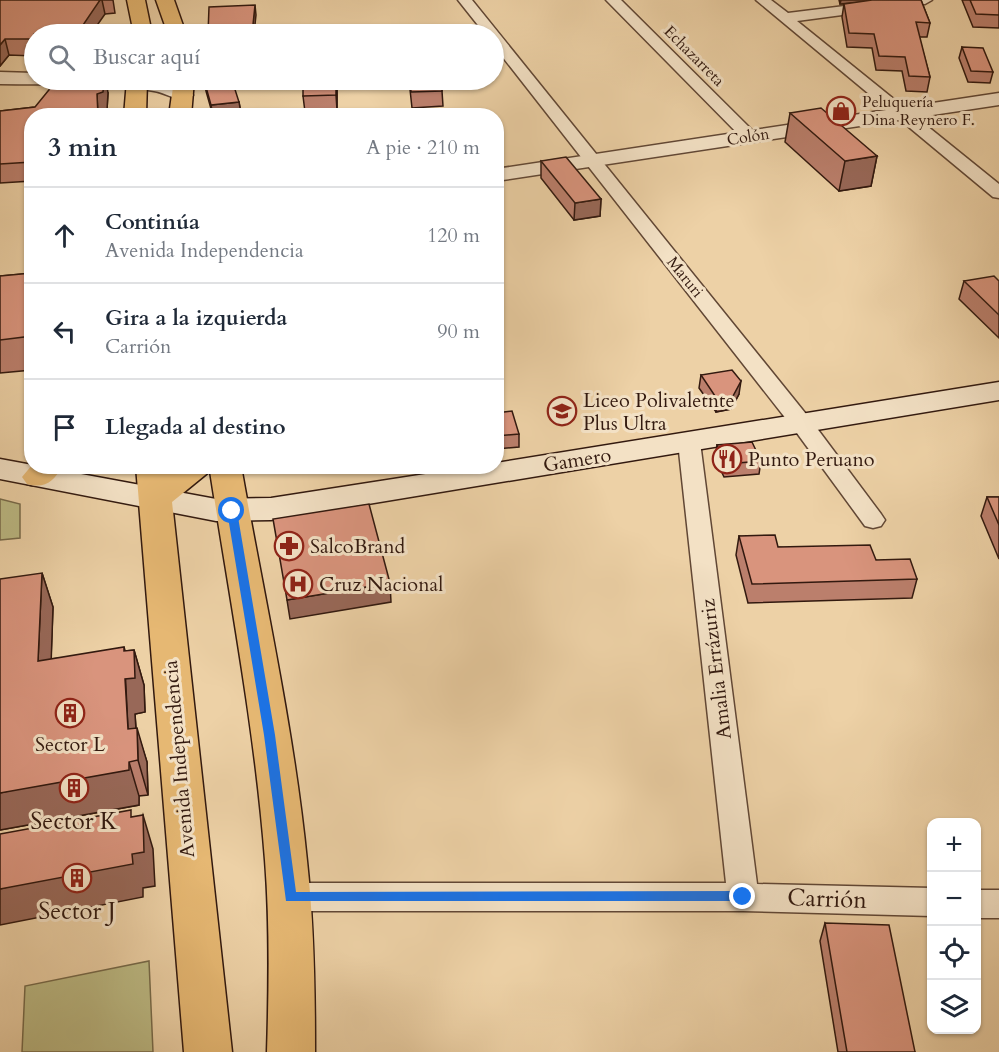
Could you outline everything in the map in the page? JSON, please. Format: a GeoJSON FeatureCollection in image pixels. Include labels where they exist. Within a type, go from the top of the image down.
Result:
{"type":"FeatureCollection","features":[{"type":"Feature","properties":{"kind":"main road"},"geometry":{"type":"LineString","coordinates":[[136,0],[141,24]]}},
{"type":"Feature","properties":{"kind":"main road"},"geometry":{"type":"LineString","coordinates":[[165,0],[173,24]]}},
{"type":"Feature","properties":{"kind":"main road"},"geometry":{"type":"LineString","coordinates":[[135,108],[136,90]]}},
{"type":"Feature","properties":{"kind":"main road","name":"Gamero"},"geometry":{"type":"LineString","coordinates":[[504,472],[999,391]]}},
{"type":"Feature","properties":{"kind":"main road","name":"Gamero"},"geometry":{"type":"LineString","coordinates":[[0,469],[24,471]]}},
{"type":"Feature","properties":{"kind":"main road","name":"Gamero"},"geometry":{"type":"LineString","coordinates":[[65,474],[154,482],[232,511],[271,509],[494,474]]}},
{"type":"Feature","properties":{"kind":"main road"},"geometry":{"type":"LineString","coordinates":[[154,482],[176,474]]}},
{"type":"Feature","properties":{"kind":"main road"},"geometry":{"type":"LineString","coordinates":[[226,474],[270,735],[290,897],[291,1052]]}},
{"type":"Feature","properties":{"kind":"main road","name":"Avenida Independencia"},"geometry":{"type":"LineString","coordinates":[[154,482],[208,1052]]}},
{"type":"Feature","properties":{"kind":"street","name":"Maruri"},"geometry":{"type":"LineString","coordinates":[[465,0],[484,24]]}},
{"type":"Feature","properties":{"kind":"street","name":"Echazarreta"},"geometry":{"type":"LineString","coordinates":[[613,0],[750,137]]}},
{"type":"Feature","properties":{"kind":"street"},"geometry":{"type":"LineString","coordinates":[[763,0],[999,193]]}},
{"type":"Feature","properties":{"kind":"street"},"geometry":{"type":"LineString","coordinates":[[785,18],[925,0]]}},
{"type":"Feature","properties":{"kind":"street","name":"Maruri"},"geometry":{"type":"LineString","coordinates":[[504,50],[802,424],[873,520]]}},
{"type":"Feature","properties":{"kind":"street"},"geometry":{"type":"LineString","coordinates":[[0,78],[24,79]]}},
{"type":"Feature","properties":{"kind":"street","name":"Colón"},"geometry":{"type":"LineString","coordinates":[[504,174],[999,99]]}},
{"type":"Feature","properties":{"kind":"street","name":"Amalia Errázuriz"},"geometry":{"type":"LineString","coordinates":[[689,442],[743,897]]}},
{"type":"Feature","properties":{"kind":"street","name":"Carrión"},"geometry":{"type":"LineString","coordinates":[[290,897],[743,897],[927,902]]}},
{"type":"Feature","properties":{"kind":"street"},"geometry":{"type":"LineString","coordinates":[[981,904],[999,904]]}},
{"type":"Feature","properties":{"kind":"shaded area"},"geometry":{"type":"Polygon","coordinates":[[[0,499],[20,504],[20,538],[0,540],[0,499]]]}},
{"type":"Feature","properties":{"kind":"shaded area"},"geometry":{"type":"Polygon","coordinates":[[[149,961],[153,1052],[22,1052],[25,986],[149,961]]]}},
{"type":"Feature","properties":{"kind":"building"},"geometry":{"type":"Polygon","coordinates":[[[0,0],[100,0],[84,24],[24,24],[24,39],[5,39],[0,45],[0,0]]]}},
{"type":"Feature","properties":{"kind":"building"},"geometry":{"type":"Polygon","coordinates":[[[872,0],[921,0],[930,23],[916,22],[930,77],[909,76],[905,57],[879,56],[874,34],[849,33],[844,4],[872,0]]]}},
{"type":"Feature","properties":{"kind":"building"},"geometry":{"type":"Polygon","coordinates":[[[970,0],[999,0],[999,15],[976,14],[970,0]]]}},
{"type":"Feature","properties":{"kind":"building"},"geometry":{"type":"Polygon","coordinates":[[[255,5],[253,24],[208,24],[209,7],[255,5]]]}},
{"type":"Feature","properties":{"kind":"building"},"geometry":{"type":"Polygon","coordinates":[[[962,47],[983,48],[993,72],[971,71],[962,47]]]}},
{"type":"Feature","properties":{"kind":"building"},"geometry":{"type":"Polygon","coordinates":[[[49,90],[103,90],[97,94],[98,108],[26,108],[35,107],[49,90]]]}},
{"type":"Feature","properties":{"kind":"building"},"geometry":{"type":"Polygon","coordinates":[[[207,90],[235,90],[239,102],[211,105],[207,90]]]}},
{"type":"Feature","properties":{"kind":"building"},"geometry":{"type":"Polygon","coordinates":[[[303,90],[336,90],[336,95],[303,96],[303,90]]]}},
{"type":"Feature","properties":{"kind":"building"},"geometry":{"type":"Polygon","coordinates":[[[411,90],[442,91],[411,92],[411,90]]]}},
{"type":"Feature","properties":{"kind":"building"},"geometry":{"type":"Polygon","coordinates":[[[24,108],[24,162],[0,164],[0,111],[24,108]]]}},
{"type":"Feature","properties":{"kind":"building"},"geometry":{"type":"Polygon","coordinates":[[[821,108],[877,156],[845,161],[790,113],[821,108]]]}},
{"type":"Feature","properties":{"kind":"building"},"geometry":{"type":"Polygon","coordinates":[[[566,157],[601,199],[575,203],[541,161],[566,157]]]}},
{"type":"Feature","properties":{"kind":"building"},"geometry":{"type":"Polygon","coordinates":[[[24,274],[24,337],[0,340],[0,276],[24,274]]]}},
{"type":"Feature","properties":{"kind":"building"},"geometry":{"type":"Polygon","coordinates":[[[994,276],[999,281],[999,315],[964,281],[994,276]]]}},
{"type":"Feature","properties":{"kind":"building"},"geometry":{"type":"Polygon","coordinates":[[[732,370],[741,381],[733,396],[717,399],[701,375],[732,370]]]}},
{"type":"Feature","properties":{"kind":"building"},"geometry":{"type":"Polygon","coordinates":[[[512,411],[519,434],[504,435],[504,412],[512,411]]]}},
{"type":"Feature","properties":{"kind":"building"},"geometry":{"type":"Polygon","coordinates":[[[752,442],[761,461],[726,464],[717,445],[752,442]]]}},
{"type":"Feature","properties":{"kind":"building"},"geometry":{"type":"Polygon","coordinates":[[[987,497],[999,497],[999,525],[987,497]]]}},
{"type":"Feature","properties":{"kind":"building"},"geometry":{"type":"Polygon","coordinates":[[[369,504],[390,583],[287,600],[273,519],[369,504]]]}},
{"type":"Feature","properties":{"kind":"building"},"geometry":{"type":"Polygon","coordinates":[[[775,535],[778,547],[870,545],[876,560],[910,559],[917,579],[752,584],[739,536],[775,535]]]}},
{"type":"Feature","properties":{"kind":"building"},"geometry":{"type":"Polygon","coordinates":[[[42,573],[38,661],[124,647],[124,651],[134,650],[135,678],[125,679],[128,729],[137,728],[138,760],[129,762],[129,770],[0,793],[0,579],[42,573]]]}},
{"type":"Feature","properties":{"kind":"building"},"geometry":{"type":"Polygon","coordinates":[[[131,810],[131,817],[143,815],[144,852],[132,854],[133,864],[0,889],[0,834],[131,810]]]}},
{"type":"Feature","properties":{"kind":"building"},"geometry":{"type":"Polygon","coordinates":[[[825,923],[889,925],[915,1052],[847,1052],[825,923]]]}},
{"type":"Feature","properties":{"kind":"place","name":"Peluquería Dina Reynero F."},"geometry":{"type":"Point","coordinates":[841,111]}},
{"type":"Feature","properties":{"kind":"place","name":"Liceo Polivaletnte Plus Ultra"},"geometry":{"type":"Point","coordinates":[562,411]}},
{"type":"Feature","properties":{"kind":"place","name":"Punto Peruano"},"geometry":{"type":"Point","coordinates":[727,459]}},
{"type":"Feature","properties":{"kind":"place","name":"SalcoBrand"},"geometry":{"type":"Point","coordinates":[289,546]}},
{"type":"Feature","properties":{"kind":"place","name":"Cruz Nacional"},"geometry":{"type":"Point","coordinates":[298,584]}},
{"type":"Feature","properties":{"kind":"place","name":"Sector L"},"geometry":{"type":"Point","coordinates":[70,713]}},
{"type":"Feature","properties":{"kind":"place","name":"Sector K"},"geometry":{"type":"Point","coordinates":[74,788]}},
{"type":"Feature","properties":{"kind":"place","name":"Sector J"},"geometry":{"type":"Point","coordinates":[77,878]}},
{"type":"Feature","properties":{"kind":"route"},"geometry":{"type":"LineString","coordinates":[[232,511],[270,735],[290,897],[743,897]]}}]}
